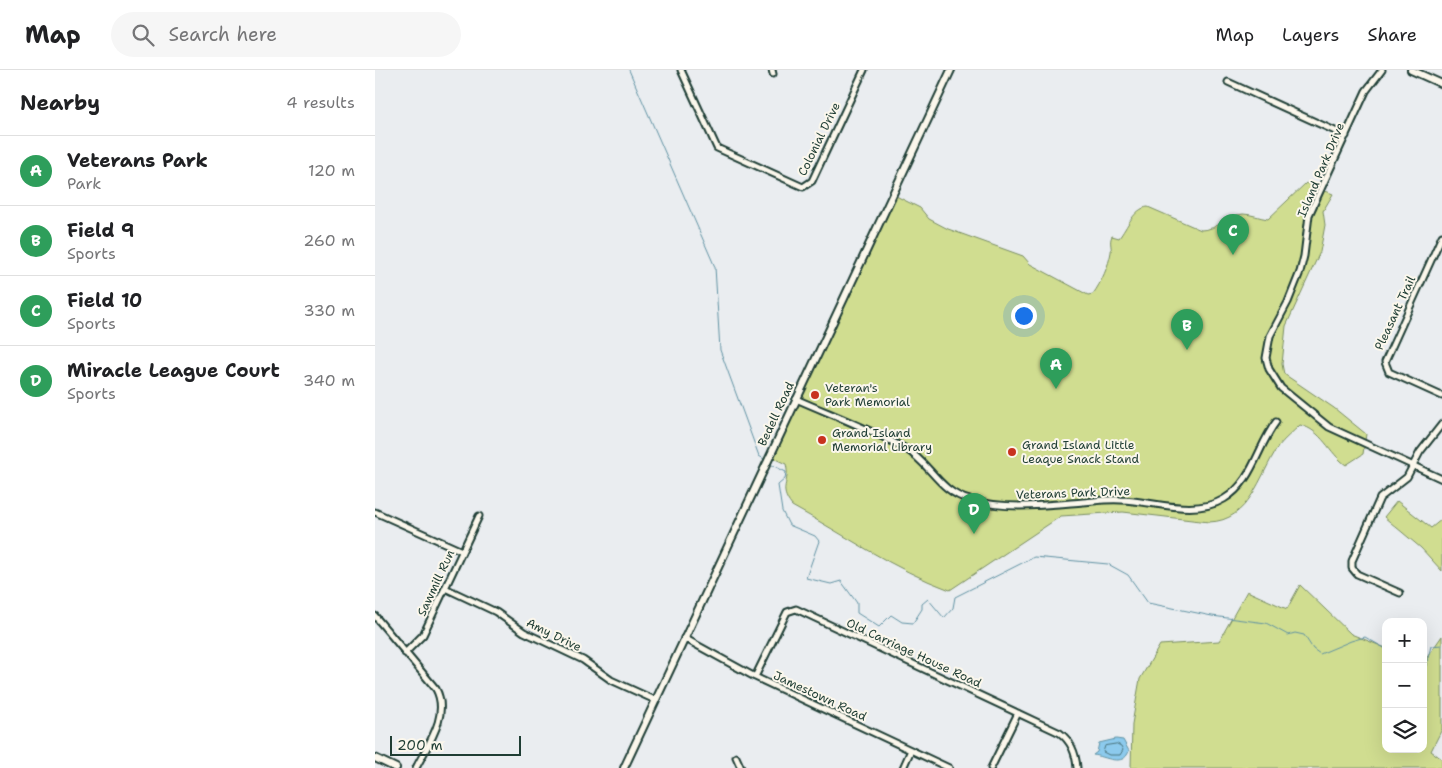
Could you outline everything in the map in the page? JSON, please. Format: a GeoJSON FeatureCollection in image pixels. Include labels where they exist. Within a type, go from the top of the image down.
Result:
{"type":"FeatureCollection","features":[{"type":"Feature","properties":{"kind":"street","name":"Colonial Drive"},"geometry":{"type":"LineString","coordinates":[[681,70],[717,148],[803,187],[812,181],[864,70]]}},
{"type":"Feature","properties":{"kind":"street","name":"Bedell Road"},"geometry":{"type":"LineString","coordinates":[[624,768],[951,70]]}},
{"type":"Feature","properties":{"kind":"street","name":"Island Park Drive"},"geometry":{"type":"LineString","coordinates":[[1382,70],[1366,91],[1309,215],[1300,272],[1288,302],[1270,336],[1266,358],[1269,369],[1281,388],[1329,427],[1442,479]]}},
{"type":"Feature","properties":{"kind":"street"},"geometry":{"type":"LineString","coordinates":[[1411,70],[1442,84]]}},
{"type":"Feature","properties":{"kind":"street"},"geometry":{"type":"LineString","coordinates":[[1228,82],[1346,136]]}},
{"type":"Feature","properties":{"kind":"street","name":"Pleasant Trail"},"geometry":{"type":"LineString","coordinates":[[1442,236],[1385,362],[1389,372],[1442,396]]}},
{"type":"Feature","properties":{"kind":"street","name":"Veterans Park Drive"},"geometry":{"type":"LineString","coordinates":[[796,399],[904,448],[937,481],[965,498],[991,504],[1019,506],[1118,499],[1185,508],[1212,505],[1225,499],[1239,486],[1254,466],[1260,449],[1275,422]]}},
{"type":"Feature","properties":{"kind":"street"},"geometry":{"type":"LineString","coordinates":[[1400,593],[1357,574],[1352,568],[1351,561],[1380,498],[1407,477],[1420,452],[1442,424]]}},
{"type":"Feature","properties":{"kind":"street"},"geometry":{"type":"LineString","coordinates":[[375,512],[462,551]]}},
{"type":"Feature","properties":{"kind":"street","name":"Sawmill Run"},"geometry":{"type":"LineString","coordinates":[[405,652],[423,635],[479,516]]}},
{"type":"Feature","properties":{"kind":"street","name":"Amy Drive"},"geometry":{"type":"LineString","coordinates":[[445,588],[496,612],[525,632],[589,663],[611,680],[655,700]]}},
{"type":"Feature","properties":{"kind":"street","name":"Old Carriage House Road"},"geometry":{"type":"LineString","coordinates":[[755,677],[787,612],[796,609],[1065,737],[1074,750],[1077,768]]}},
{"type":"Feature","properties":{"kind":"street"},"geometry":{"type":"LineString","coordinates":[[375,616],[435,689],[441,705],[440,717],[416,768]]}},
{"type":"Feature","properties":{"kind":"street","name":"Jamestown Road"},"geometry":{"type":"LineString","coordinates":[[684,638],[755,677],[949,768]]}},
{"type":"Feature","properties":{"kind":"street"},"geometry":{"type":"LineString","coordinates":[[991,768],[1018,713]]}},
{"type":"Feature","properties":{"kind":"street"},"geometry":{"type":"LineString","coordinates":[[903,768],[911,750]]}},
{"type":"Feature","properties":{"kind":"street"},"geometry":{"type":"LineString","coordinates":[[736,757],[741,768]]}},
{"type":"Feature","properties":{"kind":"street"},"geometry":{"type":"LineString","coordinates":[[375,758],[396,768]]}},
{"type":"Feature","properties":{"kind":"green space"},"geometry":{"type":"Polygon","coordinates":[[[1306,183],[1333,194],[1323,211],[1325,225],[1320,252],[1286,326],[1282,364],[1284,374],[1334,408],[1366,434],[1363,454],[1346,465],[1320,437],[1308,428],[1300,425],[1278,447],[1252,495],[1244,505],[1234,514],[1223,520],[1209,522],[1123,512],[1061,516],[950,590],[889,562],[792,506],[788,500],[785,494],[786,464],[773,458],[896,196],[920,208],[929,219],[948,229],[1023,256],[1030,264],[1088,295],[1093,294],[1104,274],[1110,257],[1112,236],[1119,238],[1131,219],[1143,208],[1148,207],[1201,230],[1212,228],[1232,217],[1243,214],[1268,219],[1306,183]]]}},
{"type":"Feature","properties":{"kind":"green space"},"geometry":{"type":"Polygon","coordinates":[[[1397,501],[1431,528],[1442,519],[1442,571],[1421,548],[1384,517],[1397,501]]]}},
{"type":"Feature","properties":{"kind":"green space"},"geometry":{"type":"Polygon","coordinates":[[[1300,585],[1351,634],[1382,646],[1382,753],[1427,753],[1427,657],[1442,636],[1442,729],[1431,751],[1442,759],[1442,768],[1131,768],[1132,724],[1140,679],[1160,645],[1219,641],[1247,591],[1287,609],[1300,585]]]}},
{"type":"Feature","properties":{"kind":"water"},"geometry":{"type":"Polygon","coordinates":[[[1116,739],[1123,740],[1129,751],[1123,759],[1113,760],[1093,755],[1097,752],[1099,743],[1116,739]]]}},
{"type":"Feature","properties":{"kind":"waterway"},"geometry":{"type":"LineString","coordinates":[[629,70],[715,267],[720,350],[759,456],[764,459]]}},
{"type":"Feature","properties":{"kind":"waterway"},"geometry":{"type":"LineString","coordinates":[[770,464],[786,472],[785,479],[778,485],[782,511],[789,525],[815,536],[819,541],[806,578],[831,584],[841,581],[857,603],[857,613],[879,627],[891,615],[902,622],[913,623],[922,609],[922,604],[928,599],[944,618],[953,608],[955,597],[1034,557],[1108,564],[1128,575],[1148,603],[1212,616],[1266,623],[1288,635],[1295,633],[1304,635],[1313,649],[1320,654],[1365,637],[1382,647]]}},
{"type":"Feature","properties":{"kind":"waterway"},"geometry":{"type":"LineString","coordinates":[[1427,663],[1431,646],[1442,645]]}},
{"type":"Feature","properties":{"kind":"place","name":"Field 10"},"geometry":{"type":"Point","coordinates":[1233,255]}},
{"type":"Feature","properties":{"kind":"place","name":"Field 9"},"geometry":{"type":"Point","coordinates":[1187,350]}},
{"type":"Feature","properties":{"kind":"place","name":"Veterans Park"},"geometry":{"type":"Point","coordinates":[1056,389]}},
{"type":"Feature","properties":{"kind":"place","name":"Veteran's Park Memorial"},"geometry":{"type":"Point","coordinates":[815,395]}},
{"type":"Feature","properties":{"kind":"place","name":"Grand Island Memorial Library"},"geometry":{"type":"Point","coordinates":[822,440]}},
{"type":"Feature","properties":{"kind":"place","name":"Grand Island Little Leaque Snack Stand"},"geometry":{"type":"Point","coordinates":[1012,452]}},
{"type":"Feature","properties":{"kind":"place","name":"Miracle League Court"},"geometry":{"type":"Point","coordinates":[974,534]}}]}
